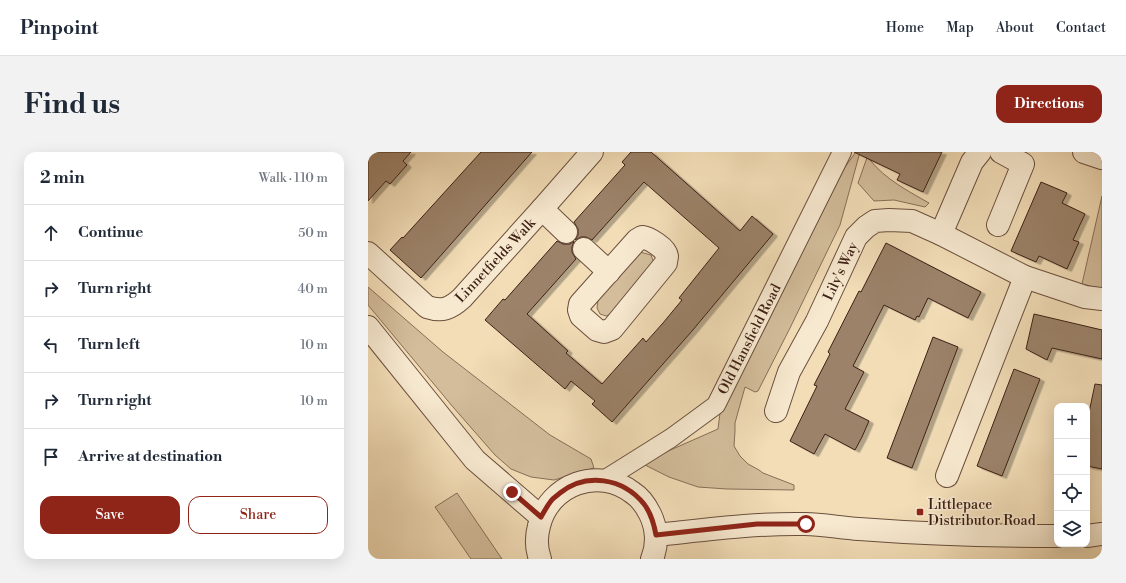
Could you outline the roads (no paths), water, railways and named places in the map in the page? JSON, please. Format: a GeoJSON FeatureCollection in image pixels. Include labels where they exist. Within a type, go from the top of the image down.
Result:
{"type":"FeatureCollection","features":[{"type":"Feature","properties":{"kind":"street","name":"Linnetfields Walk"},"geometry":{"type":"LineString","coordinates":[[368,253],[427,307],[435,310],[442,310],[454,305],[462,298],[592,152]]}},
{"type":"Feature","properties":{"kind":"street","name":"Old Hansfield Road"},"geometry":{"type":"LineString","coordinates":[[604,480],[671,438],[716,405],[842,152]]}},
{"type":"Feature","properties":{"kind":"street"},"geometry":{"type":"LineString","coordinates":[[941,234],[972,162],[980,152]]}},
{"type":"Feature","properties":{"kind":"street"},"geometry":{"type":"LineString","coordinates":[[998,225],[1023,164],[1001,152]]}},
{"type":"Feature","properties":{"kind":"street"},"geometry":{"type":"LineString","coordinates":[[1084,152],[1102,158]]}},
{"type":"Feature","properties":{"kind":"street"},"geometry":{"type":"LineString","coordinates":[[542,209],[566,232]]}},
{"type":"Feature","properties":{"kind":"street","name":"Lily's Way"},"geometry":{"type":"LineString","coordinates":[[776,411],[789,372],[816,321],[856,237],[866,227],[875,221],[912,221],[941,234],[1025,277],[1085,297],[1102,299]]}},
{"type":"Feature","properties":{"kind":"street"},"geometry":{"type":"LineString","coordinates":[[584,249],[609,272]]}},
{"type":"Feature","properties":{"kind":"street"},"geometry":{"type":"LineString","coordinates":[[947,476],[1025,277]]}},
{"type":"Feature","properties":{"kind":"street"},"geometry":{"type":"LineString","coordinates":[[368,327],[475,460],[541,517]]}},
{"type":"Feature","properties":{"kind":"street"},"geometry":{"type":"LineString","coordinates":[[540,559],[536,534],[541,517],[551,500],[566,488],[585,481],[604,480],[620,485],[634,493],[645,505],[652,519],[656,535],[655,553],[652,559]]}},
{"type":"Feature","properties":{"kind":"street"},"geometry":{"type":"LineString","coordinates":[[656,535],[757,524],[806,524],[911,532],[1008,536],[1054,536]]}},
{"type":"Feature","properties":{"kind":"street"},"geometry":{"type":"LineString","coordinates":[[1090,536],[1102,534]]}},
{"type":"Feature","properties":{"kind":"place","name":"Littlepace Distributor Road"},"geometry":{"type":"Point","coordinates":[920,512]}}]}
